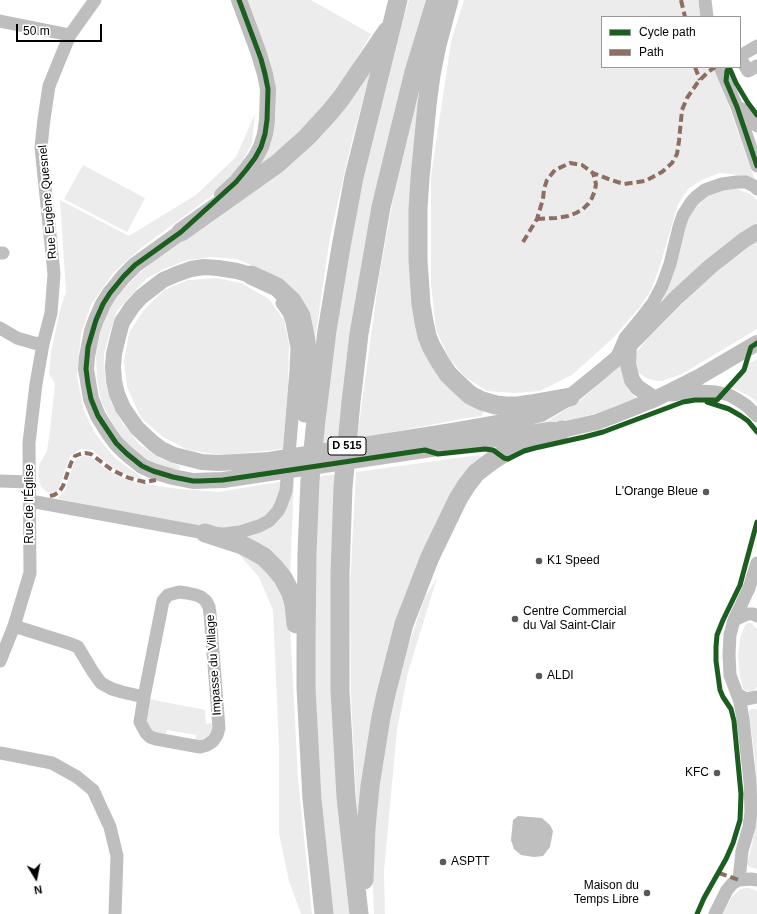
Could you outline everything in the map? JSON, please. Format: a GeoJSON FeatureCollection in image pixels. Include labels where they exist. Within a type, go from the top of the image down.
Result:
{"type":"FeatureCollection","features":[{"type":"Feature","properties":{"kind":"highway","name":"D 515"},"geometry":{"type":"LineString","coordinates":[[324,914],[312,792],[308,723],[306,553],[310,480],[327,331],[341,247],[354,177],[398,0]]}},
{"type":"Feature","properties":{"kind":"highway","name":"D 515"},"geometry":{"type":"LineString","coordinates":[[358,907],[346,797],[340,690],[340,574],[343,487],[350,402],[359,334],[381,207],[414,72],[436,0]]}},
{"type":"Feature","properties":{"kind":"highway"},"geometry":{"type":"LineString","coordinates":[[449,0],[431,75],[420,178],[418,209],[418,260],[421,304],[425,329],[431,346],[444,369],[462,388],[488,404],[506,406],[531,404],[570,397]]}},
{"type":"Feature","properties":{"kind":"highway"},"geometry":{"type":"LineString","coordinates":[[182,232],[265,172],[307,137],[342,97],[392,24]]}},
{"type":"Feature","properties":{"kind":"highway"},"geometry":{"type":"LineString","coordinates":[[251,275],[277,287],[292,301],[302,316],[306,340],[307,366],[305,433],[310,480]]}},
{"type":"Feature","properties":{"kind":"highway"},"geometry":{"type":"LineString","coordinates":[[358,907],[364,883],[366,828],[370,786],[381,717],[404,624],[430,557],[458,498],[476,473],[511,449],[528,441],[552,435],[562,430]]}},
{"type":"Feature","properties":{"kind":"highway"},"geometry":{"type":"LineString","coordinates":[[205,533],[242,545],[264,558],[274,567],[283,578],[291,593],[294,604],[297,632],[306,646]]}},
{"type":"Feature","properties":{"kind":"main road"},"geometry":{"type":"LineString","coordinates":[[239,0],[258,51],[268,89],[267,120],[265,134],[260,147],[255,158],[236,182],[182,232],[135,265],[124,276],[103,304],[92,331],[86,369],[91,399],[98,416],[116,444],[134,460],[153,472],[173,477],[193,481],[223,480],[270,466],[385,449],[486,441],[549,430],[562,430],[598,422],[659,396],[699,378],[757,343]]}},
{"type":"Feature","properties":{"kind":"main road"},"geometry":{"type":"LineString","coordinates":[[385,449],[531,417],[550,410],[570,397],[616,359],[688,287],[715,263],[750,236]]}},
{"type":"Feature","properties":{"kind":"main road"},"geometry":{"type":"LineString","coordinates":[[251,275],[218,268],[204,268],[191,269],[162,280],[141,296],[122,322],[114,354],[114,374],[117,394],[131,420],[145,436],[161,449],[174,455],[202,462],[270,466]]}},
{"type":"Feature","properties":{"kind":"main road"},"geometry":{"type":"LineString","coordinates":[[629,345],[628,364],[632,380],[637,387],[659,396]]}},
{"type":"Feature","properties":{"kind":"street","name":"Rue Eugène Quesnel"},"geometry":{"type":"LineString","coordinates":[[43,344],[51,313],[54,274],[41,147],[44,119],[49,86],[70,35],[95,0]]}},
{"type":"Feature","properties":{"kind":"street"},"geometry":{"type":"LineString","coordinates":[[705,0],[707,16]]}},
{"type":"Feature","properties":{"kind":"street"},"geometry":{"type":"LineString","coordinates":[[0,21],[70,35]]}},
{"type":"Feature","properties":{"kind":"street"},"geometry":{"type":"LineString","coordinates":[[741,56],[757,46]]}},
{"type":"Feature","properties":{"kind":"street"},"geometry":{"type":"LineString","coordinates":[[741,59],[748,71],[757,66]]}},
{"type":"Feature","properties":{"kind":"street"},"geometry":{"type":"LineString","coordinates":[[720,68],[737,107],[757,166]]}},
{"type":"Feature","properties":{"kind":"street"},"geometry":{"type":"LineString","coordinates":[[737,107],[742,109],[757,126]]}},
{"type":"Feature","properties":{"kind":"street"},"geometry":{"type":"LineString","coordinates":[[616,359],[625,338],[640,320],[662,286],[670,264],[683,215],[692,201],[706,190],[722,184],[746,182],[750,183],[757,189]]}},
{"type":"Feature","properties":{"kind":"street"},"geometry":{"type":"LineString","coordinates":[[30,501],[205,533],[224,534],[255,528],[264,524],[278,511],[286,491],[297,348],[292,322],[285,307],[271,292],[251,275]]}},
{"type":"Feature","properties":{"kind":"street"},"geometry":{"type":"LineString","coordinates":[[0,328],[17,338],[43,344]]}},
{"type":"Feature","properties":{"kind":"street","name":"Rue de l'Église"},"geometry":{"type":"LineString","coordinates":[[0,661],[14,626],[30,573],[29,443],[36,384],[43,344]]}},
{"type":"Feature","properties":{"kind":"street"},"geometry":{"type":"LineString","coordinates":[[659,396],[699,391],[729,395],[747,406],[757,416]]}},
{"type":"Feature","properties":{"kind":"street"},"geometry":{"type":"LineString","coordinates":[[0,481],[29,482]]}},
{"type":"Feature","properties":{"kind":"street"},"geometry":{"type":"LineString","coordinates":[[739,880],[742,852],[749,827],[751,797],[743,719],[737,694],[730,675],[730,635],[734,620],[749,588],[757,563]]}},
{"type":"Feature","properties":{"kind":"street","name":"Impasse du Village"},"geometry":{"type":"LineString","coordinates":[[179,592],[201,597],[206,601],[210,614],[219,728],[217,735],[213,741],[200,747],[150,737],[140,722],[144,697],[163,601],[168,596],[179,592]]}},
{"type":"Feature","properties":{"kind":"street"},"geometry":{"type":"LineString","coordinates":[[734,620],[747,614],[757,616]]}},
{"type":"Feature","properties":{"kind":"street"},"geometry":{"type":"LineString","coordinates":[[14,626],[78,647],[93,672],[102,683],[122,692],[144,697]]}},
{"type":"Feature","properties":{"kind":"street"},"geometry":{"type":"LineString","coordinates":[[737,694],[746,699],[757,697]]}},
{"type":"Feature","properties":{"kind":"street"},"geometry":{"type":"LineString","coordinates":[[0,753],[52,762],[77,777],[92,790],[110,827],[117,856],[115,914]]}},
{"type":"Feature","properties":{"kind":"street"},"geometry":{"type":"LineString","coordinates":[[715,914],[727,890],[733,883],[739,880],[757,880]]}},
{"type":"Feature","properties":{"kind":"shaded area"},"geometry":{"type":"Polygon","coordinates":[[[246,0],[311,0],[371,34],[330,99],[297,134],[263,164],[261,161],[271,141],[276,114],[274,79],[246,0]]]}},
{"type":"Feature","properties":{"kind":"shaded area"},"geometry":{"type":"Polygon","coordinates":[[[409,0],[429,0],[338,441],[321,444],[352,221],[390,61],[409,0]]]}},
{"type":"Feature","properties":{"kind":"shaded area"},"geometry":{"type":"Polygon","coordinates":[[[464,0],[700,0],[703,16],[601,16],[601,68],[715,68],[755,180],[740,175],[720,173],[704,179],[689,188],[678,204],[659,269],[651,290],[640,307],[613,338],[572,375],[540,391],[514,393],[487,391],[465,377],[449,358],[436,330],[431,284],[431,176],[451,42],[464,0]]]}},
{"type":"Feature","properties":{"kind":"shaded area"},"geometry":{"type":"Polygon","coordinates":[[[371,71],[351,144],[330,237],[314,347],[261,269],[237,259],[211,257],[184,261],[164,269],[146,279],[117,311],[104,354],[105,380],[111,402],[123,424],[140,445],[161,459],[180,466],[179,470],[158,465],[138,454],[125,441],[112,423],[101,401],[97,379],[96,356],[99,337],[105,316],[118,296],[136,276],[156,259],[235,201],[270,181],[308,147],[371,71]]]}},
{"type":"Feature","properties":{"kind":"shaded area"},"geometry":{"type":"Polygon","coordinates":[[[418,93],[423,94],[414,299],[457,395],[483,411],[482,416],[357,439],[379,277],[395,189],[418,93]]]}},
{"type":"Feature","properties":{"kind":"shaded area"},"geometry":{"type":"Polygon","coordinates":[[[255,114],[252,143],[240,166],[224,186],[141,248],[113,273],[91,305],[81,334],[77,376],[84,411],[96,435],[116,459],[143,478],[135,478],[116,470],[92,450],[80,449],[70,456],[57,491],[52,493],[47,492],[41,487],[39,479],[39,465],[47,451],[55,384],[49,374],[51,352],[60,310],[66,292],[60,200],[129,236],[196,195],[236,157],[255,114]]]}},
{"type":"Feature","properties":{"kind":"shaded area"},"geometry":{"type":"Polygon","coordinates":[[[83,165],[145,198],[127,232],[64,199],[83,165]]]}},
{"type":"Feature","properties":{"kind":"shaded area"},"geometry":{"type":"Polygon","coordinates":[[[735,188],[750,194],[757,200],[757,223],[738,235],[666,298],[663,297],[689,212],[700,199],[715,190],[735,188]]]}},
{"type":"Feature","properties":{"kind":"shaded area"},"geometry":{"type":"Polygon","coordinates":[[[757,241],[757,329],[682,374],[662,381],[657,381],[646,378],[638,372],[636,353],[648,338],[691,295],[746,246],[757,241]]]}},
{"type":"Feature","properties":{"kind":"shaded area"},"geometry":{"type":"Polygon","coordinates":[[[217,278],[241,283],[269,299],[284,320],[289,345],[288,385],[283,449],[221,455],[188,450],[163,437],[141,418],[127,387],[124,361],[129,333],[143,311],[164,290],[188,280],[217,278]]]}},
{"type":"Feature","properties":{"kind":"shaded area"},"geometry":{"type":"Polygon","coordinates":[[[757,359],[757,402],[731,387],[744,373],[749,363],[757,359]]]}},
{"type":"Feature","properties":{"kind":"shaded area"},"geometry":{"type":"Polygon","coordinates":[[[622,364],[624,379],[628,390],[636,398],[601,412],[560,423],[531,425],[548,421],[582,399],[622,364]]]}},
{"type":"Feature","properties":{"kind":"shaded area"},"geometry":{"type":"Polygon","coordinates":[[[479,455],[484,458],[420,563],[361,813],[357,812],[351,696],[350,587],[356,472],[479,455]]]}},
{"type":"Feature","properties":{"kind":"shaded area"},"geometry":{"type":"Polygon","coordinates":[[[82,456],[91,457],[107,470],[127,480],[179,489],[219,492],[284,481],[271,515],[253,526],[204,529],[59,499],[59,496],[64,492],[75,461],[82,456]]]}},
{"type":"Feature","properties":{"kind":"shaded area"},"geometry":{"type":"Polygon","coordinates":[[[337,474],[351,914],[331,914],[314,686],[317,477],[337,474]]]}},
{"type":"Feature","properties":{"kind":"shaded area"},"geometry":{"type":"Polygon","coordinates":[[[290,480],[294,480],[290,577],[237,537],[269,525],[290,480]]]}},
{"type":"Feature","properties":{"kind":"shaded area"},"geometry":{"type":"Polygon","coordinates":[[[235,550],[266,566],[289,605],[298,779],[312,914],[301,914],[289,881],[279,833],[279,747],[273,610],[259,577],[235,550]]]}},
{"type":"Feature","properties":{"kind":"shaded area"},"geometry":{"type":"Polygon","coordinates":[[[437,578],[408,672],[397,729],[384,871],[385,914],[374,914],[372,861],[374,818],[395,684],[425,597],[437,578]]]}},
{"type":"Feature","properties":{"kind":"shaded area"},"geometry":{"type":"Polygon","coordinates":[[[747,623],[751,623],[757,629],[757,687],[753,691],[744,690],[740,677],[738,656],[740,639],[747,623]]]}},
{"type":"Feature","properties":{"kind":"shaded area"},"geometry":{"type":"Polygon","coordinates":[[[149,699],[205,710],[206,724],[212,723],[213,730],[208,737],[195,742],[196,735],[167,730],[165,737],[157,734],[149,729],[147,723],[146,713],[149,699]]]}},
{"type":"Feature","properties":{"kind":"shaded area"},"geometry":{"type":"Polygon","coordinates":[[[757,709],[757,792],[755,759],[749,713],[749,710],[757,709]]]}},
{"type":"Feature","properties":{"kind":"shaded area"},"geometry":{"type":"Polygon","coordinates":[[[757,815],[757,869],[749,867],[747,864],[757,815]]]}},
{"type":"Feature","properties":{"kind":"shaded area"},"geometry":{"type":"Polygon","coordinates":[[[518,816],[542,818],[550,825],[553,831],[550,847],[543,856],[534,857],[521,855],[514,849],[511,840],[513,820],[518,816]]]}},
{"type":"Feature","properties":{"kind":"shaded area"},"geometry":{"type":"Polygon","coordinates":[[[744,888],[757,891],[757,914],[722,914],[732,897],[739,890],[744,888]]]}},
{"type":"Feature","properties":{"kind":"marked path"},"geometry":{"type":"LineString","coordinates":[[681,0],[685,16]]}},
{"type":"Feature","properties":{"kind":"marked path"},"geometry":{"type":"LineString","coordinates":[[695,68],[700,80]]}},
{"type":"Feature","properties":{"kind":"marked path"},"geometry":{"type":"LineString","coordinates":[[523,242],[537,219],[547,180],[555,170],[570,163],[582,165],[593,173],[624,184],[645,181],[662,172],[672,163],[677,154],[682,110],[687,98],[698,82],[714,68]]}},
{"type":"Feature","properties":{"kind":"marked path"},"geometry":{"type":"LineString","coordinates":[[537,219],[568,216],[583,209],[592,198],[595,190],[596,184],[593,173]]}},
{"type":"Feature","properties":{"kind":"marked path"},"geometry":{"type":"LineString","coordinates":[[50,496],[59,492],[63,486],[75,456],[85,453],[91,454],[112,470],[129,478],[145,482],[156,480]]}},
{"type":"Feature","properties":{"kind":"marked path"},"geometry":{"type":"LineString","coordinates":[[719,873],[739,880]]}},
{"type":"Feature","properties":{"kind":"cycle path"},"geometry":{"type":"LineString","coordinates":[[239,0],[261,59],[268,89],[267,120],[261,147],[255,158],[236,182],[181,232],[135,265],[124,276],[103,304],[96,320],[88,347],[86,369],[88,384],[91,399],[98,416],[116,443],[142,466],[173,477],[200,481],[223,480],[425,450],[438,454],[485,449],[493,450],[504,458],[508,459],[524,451],[603,432],[683,402],[695,400],[717,400],[744,370],[751,347],[757,343]]}},
{"type":"Feature","properties":{"kind":"cycle path"},"geometry":{"type":"LineString","coordinates":[[729,68],[736,83],[757,115]]}},
{"type":"Feature","properties":{"kind":"cycle path"},"geometry":{"type":"LineString","coordinates":[[729,68],[727,71],[726,81],[737,107],[757,166]]}},
{"type":"Feature","properties":{"kind":"cycle path"},"geometry":{"type":"LineString","coordinates":[[707,402],[729,409],[741,416],[748,421],[757,432]]}},
{"type":"Feature","properties":{"kind":"cycle path"},"geometry":{"type":"LineString","coordinates":[[697,914],[704,898],[726,859],[740,820],[741,794],[734,721],[731,709],[720,690],[716,661],[716,647],[717,635],[740,585],[757,522]]}},
{"type":"Feature","properties":{"kind":"place","name":"L'Orange Bleue"},"geometry":{"type":"Point","coordinates":[706,492]}},
{"type":"Feature","properties":{"kind":"place","name":"K1 Speed"},"geometry":{"type":"Point","coordinates":[539,561]}},
{"type":"Feature","properties":{"kind":"place","name":"Centre Commercial du Val Saint-Clair"},"geometry":{"type":"Point","coordinates":[515,619]}},
{"type":"Feature","properties":{"kind":"place","name":"ALDI"},"geometry":{"type":"Point","coordinates":[539,676]}},
{"type":"Feature","properties":{"kind":"place","name":"KFC"},"geometry":{"type":"Point","coordinates":[717,773]}},
{"type":"Feature","properties":{"kind":"place","name":"ASPTT"},"geometry":{"type":"Point","coordinates":[443,862]}},
{"type":"Feature","properties":{"kind":"place","name":"Maison du Temps Libre"},"geometry":{"type":"Point","coordinates":[647,893]}}]}
